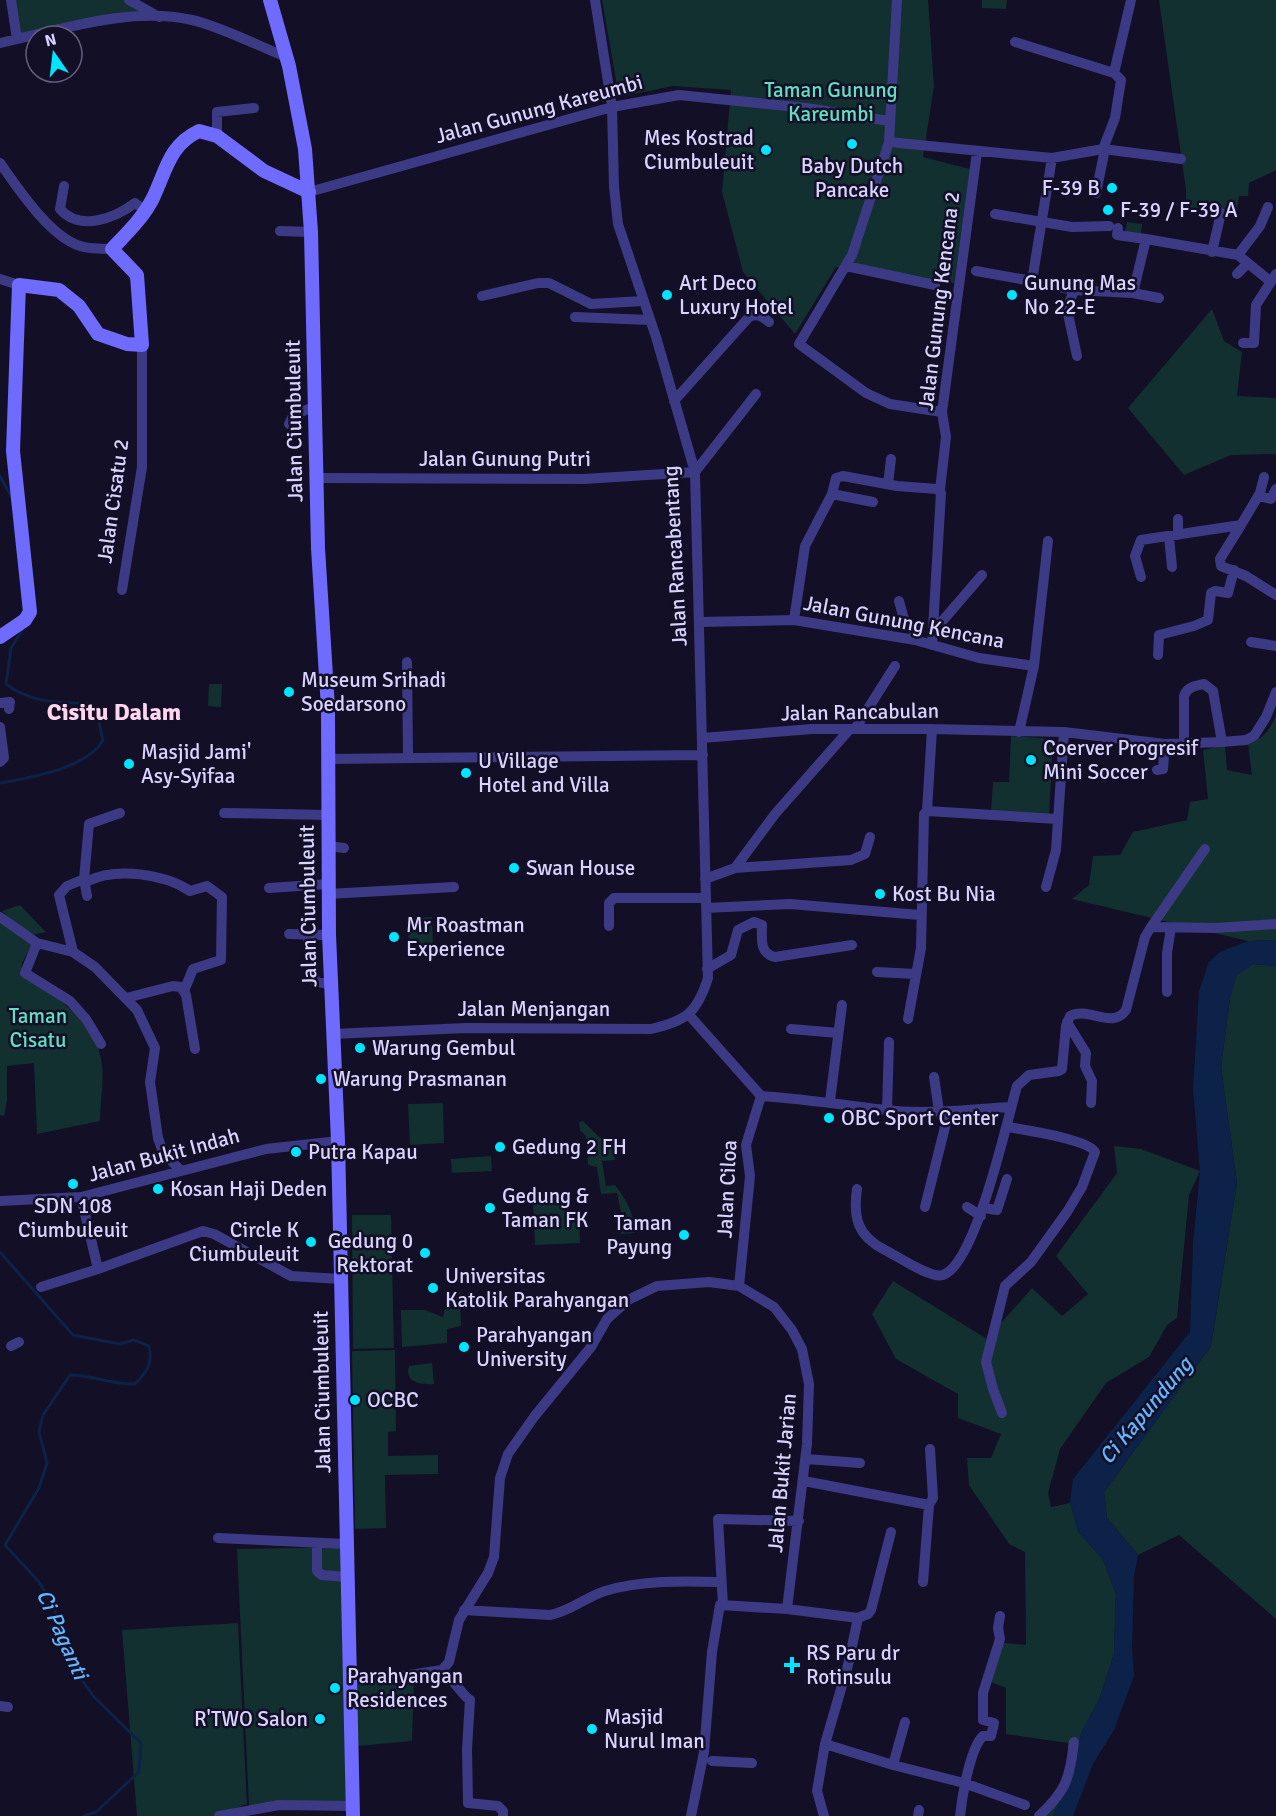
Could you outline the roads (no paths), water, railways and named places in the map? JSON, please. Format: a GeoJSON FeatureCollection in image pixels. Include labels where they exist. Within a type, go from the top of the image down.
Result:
{"type":"FeatureCollection","features":[{"type":"Feature","properties":{"kind":"main road","name":"Jalan Ciumbuleuit"},"geometry":{"type":"LineString","coordinates":[[270,0],[286,57],[305,149],[311,232],[316,478],[328,708],[328,934],[338,1141],[353,1811]]}},
{"type":"Feature","properties":{"kind":"main road"},"geometry":{"type":"LineString","coordinates":[[0,637],[27,616],[13,451],[19,285],[59,290],[80,306],[98,334],[127,344],[142,345],[137,275],[112,249],[145,210],[172,153],[181,142],[199,131],[217,136],[264,171],[309,192]]}},
{"type":"Feature","properties":{"kind":"street"},"geometry":{"type":"LineString","coordinates":[[11,0],[16,39]]}},
{"type":"Feature","properties":{"kind":"street"},"geometry":{"type":"LineString","coordinates":[[129,0],[159,17]]}},
{"type":"Feature","properties":{"kind":"street","name":"Jalan Rancabentang"},"geometry":{"type":"LineString","coordinates":[[595,0],[612,107],[614,187],[618,224],[650,320],[694,472],[707,974]]}},
{"type":"Feature","properties":{"kind":"street"},"geometry":{"type":"LineString","coordinates":[[897,0],[889,142],[846,266],[799,344],[866,393],[890,404],[942,412]]}},
{"type":"Feature","properties":{"kind":"street"},"geometry":{"type":"LineString","coordinates":[[1114,73],[1131,0]]}},
{"type":"Feature","properties":{"kind":"street"},"geometry":{"type":"LineString","coordinates":[[0,42],[120,18],[159,17],[192,20],[286,57]]}},
{"type":"Feature","properties":{"kind":"street"},"geometry":{"type":"LineString","coordinates":[[1015,42],[1114,73],[1121,80],[1096,193]]}},
{"type":"Feature","properties":{"kind":"street","name":"Jalan Gunung Kareumbi"},"geometry":{"type":"LineString","coordinates":[[309,192],[612,107],[678,95],[807,108],[889,120]]}},
{"type":"Feature","properties":{"kind":"street"},"geometry":{"type":"LineString","coordinates":[[217,136],[217,112],[254,108]]}},
{"type":"Feature","properties":{"kind":"street"},"geometry":{"type":"LineString","coordinates":[[889,142],[1052,158],[1104,149],[1181,159]]}},
{"type":"Feature","properties":{"kind":"street","name":"Jalan Gunung Kencana 2"},"geometry":{"type":"LineString","coordinates":[[932,645],[939,490],[946,437],[942,412],[977,152]]}},
{"type":"Feature","properties":{"kind":"street"},"geometry":{"type":"LineString","coordinates":[[1032,281],[1044,222],[1052,158]]}},
{"type":"Feature","properties":{"kind":"street"},"geometry":{"type":"LineString","coordinates":[[1,168],[30,204],[71,243],[86,248],[112,249]]}},
{"type":"Feature","properties":{"kind":"street"},"geometry":{"type":"LineString","coordinates":[[64,186],[60,209],[66,216],[82,221],[107,219],[122,213],[135,203],[145,210]]}},
{"type":"Feature","properties":{"kind":"street"},"geometry":{"type":"LineString","coordinates":[[1238,255],[1260,226],[1268,207]]}},
{"type":"Feature","properties":{"kind":"street"},"geometry":{"type":"LineString","coordinates":[[1212,252],[1221,213]]}},
{"type":"Feature","properties":{"kind":"street"},"geometry":{"type":"LineString","coordinates":[[995,214],[1072,227],[1114,227],[1117,236],[1238,255],[1273,278],[1256,305],[1254,342],[1243,343]]}},
{"type":"Feature","properties":{"kind":"street"},"geometry":{"type":"LineString","coordinates":[[280,231],[311,232]]}},
{"type":"Feature","properties":{"kind":"street"},"geometry":{"type":"LineString","coordinates":[[1133,293],[1146,239]]}},
{"type":"Feature","properties":{"kind":"street"},"geometry":{"type":"LineString","coordinates":[[1237,274],[1248,263]]}},
{"type":"Feature","properties":{"kind":"street"},"geometry":{"type":"LineString","coordinates":[[846,266],[935,285]]}},
{"type":"Feature","properties":{"kind":"street"},"geometry":{"type":"LineString","coordinates":[[976,272],[1074,290],[1133,293],[1159,298]]}},
{"type":"Feature","properties":{"kind":"street"},"geometry":{"type":"LineString","coordinates":[[0,279],[19,285]]}},
{"type":"Feature","properties":{"kind":"street"},"geometry":{"type":"LineString","coordinates":[[482,296],[538,282],[549,283],[591,304],[643,301]]}},
{"type":"Feature","properties":{"kind":"street"},"geometry":{"type":"LineString","coordinates":[[1074,290],[1067,309],[1077,356]]}},
{"type":"Feature","properties":{"kind":"street"},"geometry":{"type":"LineString","coordinates":[[674,401],[749,317],[763,316],[769,322]]}},
{"type":"Feature","properties":{"kind":"street"},"geometry":{"type":"LineString","coordinates":[[575,317],[650,320]]}},
{"type":"Feature","properties":{"kind":"street","name":"Jalan Cisatu 2"},"geometry":{"type":"LineString","coordinates":[[122,590],[142,467],[142,345]]}},
{"type":"Feature","properties":{"kind":"street"},"geometry":{"type":"LineString","coordinates":[[694,472],[756,394]]}},
{"type":"Feature","properties":{"kind":"street"},"geometry":{"type":"LineString","coordinates":[[289,424],[294,414],[315,407]]}},
{"type":"Feature","properties":{"kind":"street"},"geometry":{"type":"LineString","coordinates":[[888,484],[891,459]]}},
{"type":"Feature","properties":{"kind":"street","name":"Jalan Gunung Putri"},"geometry":{"type":"LineString","coordinates":[[316,478],[576,479],[694,472]]}},
{"type":"Feature","properties":{"kind":"street"},"geometry":{"type":"LineString","coordinates":[[794,620],[805,546],[832,494],[838,477],[939,490]]}},
{"type":"Feature","properties":{"kind":"street"},"geometry":{"type":"LineString","coordinates":[[1264,477],[1258,496],[1219,562],[1221,566],[1234,570],[1276,595]]}},
{"type":"Feature","properties":{"kind":"street"},"geometry":{"type":"LineString","coordinates":[[1258,496],[1271,499],[1276,489]]}},
{"type":"Feature","properties":{"kind":"street"},"geometry":{"type":"LineString","coordinates":[[832,494],[873,502]]}},
{"type":"Feature","properties":{"kind":"street"},"geometry":{"type":"LineString","coordinates":[[1172,567],[1174,536],[1178,519]]}},
{"type":"Feature","properties":{"kind":"street"},"geometry":{"type":"LineString","coordinates":[[1141,577],[1135,556],[1141,540],[1241,525]]}},
{"type":"Feature","properties":{"kind":"street"},"geometry":{"type":"LineString","coordinates":[[1019,732],[1034,666],[1048,541]]}},
{"type":"Feature","properties":{"kind":"street"},"geometry":{"type":"LineString","coordinates":[[1158,655],[1159,635],[1208,620],[1210,593],[1228,593],[1234,570]]}},
{"type":"Feature","properties":{"kind":"street"},"geometry":{"type":"LineString","coordinates":[[932,633],[982,575]]}},
{"type":"Feature","properties":{"kind":"street"},"geometry":{"type":"LineString","coordinates":[[900,601],[904,619],[915,629],[915,640]]}},
{"type":"Feature","properties":{"kind":"street","name":"Jalan Gunung Kencana"},"geometry":{"type":"LineString","coordinates":[[699,622],[794,620],[915,640],[979,658],[1034,666]]}},
{"type":"Feature","properties":{"kind":"street"},"geometry":{"type":"LineString","coordinates":[[1251,642],[1276,646]]}},
{"type":"Feature","properties":{"kind":"street"},"geometry":{"type":"LineString","coordinates":[[406,662],[408,758]]}},
{"type":"Feature","properties":{"kind":"street"},"geometry":{"type":"LineString","coordinates":[[735,868],[775,814],[852,729],[895,666]]}},
{"type":"Feature","properties":{"kind":"street"},"geometry":{"type":"LineString","coordinates":[[1184,742],[1184,696],[1186,691],[1193,686],[1204,684],[1213,691],[1222,742]]}},
{"type":"Feature","properties":{"kind":"street","name":"Jalan Rancabulan"},"geometry":{"type":"LineString","coordinates":[[702,738],[852,729],[932,729],[1064,732],[1166,744],[1222,742],[1254,736],[1266,717],[1276,692]]}},
{"type":"Feature","properties":{"kind":"street"},"geometry":{"type":"LineString","coordinates":[[0,728],[4,758],[0,762]]}},
{"type":"Feature","properties":{"kind":"street"},"geometry":{"type":"LineString","coordinates":[[908,1018],[921,948],[924,814],[927,811],[932,729]]}},
{"type":"Feature","properties":{"kind":"street"},"geometry":{"type":"LineString","coordinates":[[1046,887],[1056,850],[1064,732]]}},
{"type":"Feature","properties":{"kind":"street"},"geometry":{"type":"LineString","coordinates":[[1157,770],[1163,769],[1166,744]]}},
{"type":"Feature","properties":{"kind":"street"},"geometry":{"type":"LineString","coordinates":[[327,759],[702,755]]}},
{"type":"Feature","properties":{"kind":"street"},"geometry":{"type":"LineString","coordinates":[[927,811],[1057,819]]}},
{"type":"Feature","properties":{"kind":"street"},"geometry":{"type":"LineString","coordinates":[[87,896],[87,827],[120,813]]}},
{"type":"Feature","properties":{"kind":"street"},"geometry":{"type":"LineString","coordinates":[[224,813],[328,815]]}},
{"type":"Feature","properties":{"kind":"street"},"geometry":{"type":"LineString","coordinates":[[705,879],[735,868],[851,860],[865,854],[870,837]]}},
{"type":"Feature","properties":{"kind":"street"},"geometry":{"type":"LineString","coordinates":[[328,846],[344,848]]}},
{"type":"Feature","properties":{"kind":"street"},"geometry":{"type":"LineString","coordinates":[[857,1189],[854,1211],[867,1236],[880,1247],[933,1275],[946,1274],[954,1266],[982,1212],[1008,1127],[1011,1107],[1022,1079],[1062,1068],[1067,1022],[1070,1016],[1077,1012],[1115,1019],[1126,1010],[1145,937],[1205,849]]}},
{"type":"Feature","properties":{"kind":"street"},"geometry":{"type":"LineString","coordinates":[[73,952],[58,895],[67,886],[98,876],[154,875],[189,891],[207,886],[222,897],[221,960],[193,969],[184,991],[195,1049]]}},
{"type":"Feature","properties":{"kind":"street"},"geometry":{"type":"LineString","coordinates":[[269,888],[454,887]]}},
{"type":"Feature","properties":{"kind":"street"},"geometry":{"type":"LineString","coordinates":[[609,926],[609,903],[614,898],[706,903],[790,904],[920,915]]}},
{"type":"Feature","properties":{"kind":"street"},"geometry":{"type":"LineString","coordinates":[[0,917],[37,943],[73,952],[95,968],[137,1010],[155,1048],[150,1082],[153,1117],[163,1152],[181,1171]]}},
{"type":"Feature","properties":{"kind":"street"},"geometry":{"type":"LineString","coordinates":[[852,945],[775,957],[765,953],[762,947],[762,925],[754,922],[738,930],[731,955],[707,974],[698,1005],[689,1015],[761,1096],[830,1101],[887,1110],[944,1111],[1011,1107]]}},
{"type":"Feature","properties":{"kind":"street"},"geometry":{"type":"LineString","coordinates":[[1151,927],[1276,924]]}},
{"type":"Feature","properties":{"kind":"street"},"geometry":{"type":"LineString","coordinates":[[1167,992],[1167,953],[1171,928]]}},
{"type":"Feature","properties":{"kind":"street"},"geometry":{"type":"LineString","coordinates":[[289,934],[328,934]]}},
{"type":"Feature","properties":{"kind":"street"},"geometry":{"type":"LineString","coordinates":[[307,935],[315,981],[330,985]]}},
{"type":"Feature","properties":{"kind":"street"},"geometry":{"type":"LineString","coordinates":[[37,943],[25,973],[70,1001],[86,1019],[101,1044]]}},
{"type":"Feature","properties":{"kind":"street"},"geometry":{"type":"LineString","coordinates":[[877,972],[915,974]]}},
{"type":"Feature","properties":{"kind":"street"},"geometry":{"type":"LineString","coordinates":[[126,998],[173,986],[184,991]]}},
{"type":"Feature","properties":{"kind":"street"},"geometry":{"type":"LineString","coordinates":[[830,1101],[842,1005]]}},
{"type":"Feature","properties":{"kind":"street","name":"Jalan Menjangan"},"geometry":{"type":"LineString","coordinates":[[333,1034],[466,1028],[651,1029],[672,1024],[689,1015]]}},
{"type":"Feature","properties":{"kind":"street"},"geometry":{"type":"LineString","coordinates":[[1067,1022],[1086,1053],[1085,1066],[1092,1081],[1091,1102]]}},
{"type":"Feature","properties":{"kind":"street"},"geometry":{"type":"LineString","coordinates":[[791,1029],[838,1033]]}},
{"type":"Feature","properties":{"kind":"street"},"geometry":{"type":"LineString","coordinates":[[887,1110],[889,1042]]}},
{"type":"Feature","properties":{"kind":"street"},"geometry":{"type":"LineString","coordinates":[[925,1207],[944,1111],[934,1077]]}},
{"type":"Feature","properties":{"kind":"street","name":"Jalan Ciloa"},"geometry":{"type":"LineString","coordinates":[[740,1286],[750,1176],[746,1145],[761,1096]]}},
{"type":"Feature","properties":{"kind":"street"},"geometry":{"type":"LineString","coordinates":[[1002,1413],[986,1362],[1005,1287],[1031,1262],[1067,1212],[1082,1187],[1095,1154],[1090,1147],[1051,1135],[1008,1127]]}},
{"type":"Feature","properties":{"kind":"street","name":"Jalan Bukit Indah"},"geometry":{"type":"LineString","coordinates":[[0,1200],[81,1197],[266,1149],[338,1141]]}},
{"type":"Feature","properties":{"kind":"street"},"geometry":{"type":"LineString","coordinates":[[967,1207],[982,1212],[997,1210],[1007,1179]]}},
{"type":"Feature","properties":{"kind":"street"},"geometry":{"type":"LineString","coordinates":[[81,1197],[98,1269]]}},
{"type":"Feature","properties":{"kind":"street"},"geometry":{"type":"LineString","coordinates":[[41,1287],[202,1231],[214,1234],[291,1276],[340,1278]]}},
{"type":"Feature","properties":{"kind":"street","name":"Jalan Bukit Jarian"},"geometry":{"type":"LineString","coordinates":[[442,1670],[453,1651],[464,1610],[481,1587],[492,1565],[500,1478],[508,1454],[534,1417],[591,1347],[607,1319],[628,1300],[648,1288],[709,1282],[740,1286],[774,1307],[792,1330],[802,1349],[810,1384],[806,1458],[787,1609]]}},
{"type":"Feature","properties":{"kind":"street"},"geometry":{"type":"LineString","coordinates":[[923,1582],[928,1505],[933,1498],[930,1449]]}},
{"type":"Feature","properties":{"kind":"street"},"geometry":{"type":"LineString","coordinates":[[806,1458],[860,1463]]}},
{"type":"Feature","properties":{"kind":"street"},"geometry":{"type":"LineString","coordinates":[[804,1481],[928,1505]]}},
{"type":"Feature","properties":{"kind":"street"},"geometry":{"type":"LineString","coordinates":[[723,1605],[718,1519],[799,1521]]}},
{"type":"Feature","properties":{"kind":"street"},"geometry":{"type":"LineString","coordinates":[[691,1816],[704,1752],[718,1608],[723,1605],[787,1609],[858,1618],[868,1614],[871,1610],[891,1532]]}},
{"type":"Feature","properties":{"kind":"street"},"geometry":{"type":"LineString","coordinates":[[218,1538],[346,1545]]}},
{"type":"Feature","properties":{"kind":"street"},"geometry":{"type":"LineString","coordinates":[[317,1545],[317,1572],[322,1575],[346,1577]]}},
{"type":"Feature","properties":{"kind":"street"},"geometry":{"type":"LineString","coordinates":[[464,1610],[559,1614],[606,1591],[680,1581],[720,1582]]}},
{"type":"Feature","properties":{"kind":"street"},"geometry":{"type":"LineString","coordinates":[[960,1816],[964,1783],[978,1741],[982,1736],[991,1736],[995,1728],[994,1723],[983,1720],[982,1698],[990,1664],[1000,1639],[998,1628],[1000,1616]]}},
{"type":"Feature","properties":{"kind":"street"},"geometry":{"type":"LineString","coordinates":[[824,1816],[817,1791],[825,1744],[848,1665],[858,1618]]}},
{"type":"Feature","properties":{"kind":"street"},"geometry":{"type":"LineString","coordinates":[[350,1679],[396,1677],[442,1670],[456,1682],[464,1696],[470,1700],[467,1749],[468,1803],[498,1806],[503,1810],[503,1816]]}},
{"type":"Feature","properties":{"kind":"street"},"geometry":{"type":"LineString","coordinates":[[893,1765],[905,1722]]}},
{"type":"Feature","properties":{"kind":"street"},"geometry":{"type":"LineString","coordinates":[[1039,1816],[1059,1797],[1070,1775],[1074,1742]]}},
{"type":"Feature","properties":{"kind":"street"},"geometry":{"type":"LineString","coordinates":[[825,1744],[893,1765],[964,1783],[1025,1805]]}},
{"type":"Feature","properties":{"kind":"street"},"geometry":{"type":"LineString","coordinates":[[712,1761],[752,1763]]}},
{"type":"Feature","properties":{"kind":"street"},"geometry":{"type":"LineString","coordinates":[[219,1816],[279,1806],[353,1811]]}},
{"type":"Feature","properties":{"kind":"water","name":"Ci Kapundung"},"geometry":{"type":"Polygon","coordinates":[[[1276,940],[1276,966],[1253,964],[1237,975],[1230,998],[1221,1067],[1237,1183],[1211,1346],[1104,1492],[1107,1518],[1138,1555],[1134,1576],[1132,1648],[1134,1676],[1114,1730],[1093,1764],[1073,1816],[1053,1816],[1073,1773],[1081,1733],[1099,1700],[1114,1654],[1116,1594],[1103,1560],[1078,1531],[1070,1503],[1073,1479],[1190,1332],[1193,1244],[1200,1171],[1193,1089],[1199,991],[1209,962],[1220,952],[1248,941],[1276,940]]]}},
{"type":"Feature","properties":{"kind":"waterway","name":"Ci Paganti"},"geometry":{"type":"LineString","coordinates":[[0,476],[12,498]]}},
{"type":"Feature","properties":{"kind":"waterway","name":"Ci Paganti"},"geometry":{"type":"LineString","coordinates":[[0,783],[42,775],[72,765],[95,750],[103,740],[97,714],[91,704],[36,699],[6,684],[11,648],[23,629]]}},
{"type":"Feature","properties":{"kind":"waterway","name":"Ci Paganti"},"geometry":{"type":"LineString","coordinates":[[0,1252],[73,1335],[120,1344],[134,1340],[149,1346],[150,1352],[148,1367],[135,1384],[70,1375],[43,1415],[39,1432],[47,1463],[39,1488],[5,1545],[40,1583],[55,1611],[58,1636],[73,1654],[77,1673],[94,1697],[141,1743],[139,1772],[96,1812],[84,1816]]}},
{"type":"Feature","properties":{"kind":"place","name":"Baby Dutch Pancake"},"geometry":{"type":"Point","coordinates":[852,144]}},
{"type":"Feature","properties":{"kind":"place","name":"Mes Kostrad Ciumbuleuit"},"geometry":{"type":"Point","coordinates":[766,150]}},
{"type":"Feature","properties":{"kind":"place","name":"F-39 B"},"geometry":{"type":"Point","coordinates":[1112,188]}},
{"type":"Feature","properties":{"kind":"place","name":"F-39 / F-39 A"},"geometry":{"type":"Point","coordinates":[1108,210]}},
{"type":"Feature","properties":{"kind":"place","name":"Art Deco Luxury Hotel"},"geometry":{"type":"Point","coordinates":[667,295]}},
{"type":"Feature","properties":{"kind":"place","name":"Gunung Mas No 22-E"},"geometry":{"type":"Point","coordinates":[1012,295]}},
{"type":"Feature","properties":{"kind":"place","name":"Museum Srihadi Soedarsono"},"geometry":{"type":"Point","coordinates":[289,692]}},
{"type":"Feature","properties":{"kind":"place","name":"Coerver Progresif Mini Soccer"},"geometry":{"type":"Point","coordinates":[1031,760]}},
{"type":"Feature","properties":{"kind":"place","name":"Masjid Jami' Asy-Syifaa"},"geometry":{"type":"Point","coordinates":[129,764]}},
{"type":"Feature","properties":{"kind":"place","name":"U Village Hotel and Villa"},"geometry":{"type":"Point","coordinates":[466,773]}},
{"type":"Feature","properties":{"kind":"place","name":"Swan House"},"geometry":{"type":"Point","coordinates":[514,868]}},
{"type":"Feature","properties":{"kind":"place","name":"Kost Bu Nia"},"geometry":{"type":"Point","coordinates":[880,894]}},
{"type":"Feature","properties":{"kind":"place","name":"Mr Roastman Experience"},"geometry":{"type":"Point","coordinates":[394,937]}},
{"type":"Feature","properties":{"kind":"place","name":"Warung Gembul"},"geometry":{"type":"Point","coordinates":[360,1048]}},
{"type":"Feature","properties":{"kind":"place","name":"Warung Prasmanan"},"geometry":{"type":"Point","coordinates":[321,1079]}},
{"type":"Feature","properties":{"kind":"place","name":"OBC Sport Center"},"geometry":{"type":"Point","coordinates":[829,1118]}},
{"type":"Feature","properties":{"kind":"place","name":"Gedung 2 FH"},"geometry":{"type":"Point","coordinates":[500,1147]}},
{"type":"Feature","properties":{"kind":"place","name":"Putra Kapau"},"geometry":{"type":"Point","coordinates":[296,1152]}},
{"type":"Feature","properties":{"kind":"place","name":"SDN 108 Ciumbuleuit"},"geometry":{"type":"Point","coordinates":[73,1184]}},
{"type":"Feature","properties":{"kind":"place","name":"Kosan Haji Deden"},"geometry":{"type":"Point","coordinates":[158,1189]}},
{"type":"Feature","properties":{"kind":"place","name":"Gedung & Taman FK"},"geometry":{"type":"Point","coordinates":[490,1208]}},
{"type":"Feature","properties":{"kind":"place","name":"Taman Payung"},"geometry":{"type":"Point","coordinates":[684,1235]}},
{"type":"Feature","properties":{"kind":"place","name":"Circle K Ciumbuleuit"},"geometry":{"type":"Point","coordinates":[311,1242]}},
{"type":"Feature","properties":{"kind":"place","name":"Gedung 0 Rektorat"},"geometry":{"type":"Point","coordinates":[425,1253]}},
{"type":"Feature","properties":{"kind":"place","name":"Universitas Katolik Parahyangan"},"geometry":{"type":"Point","coordinates":[433,1288]}},
{"type":"Feature","properties":{"kind":"place","name":"Parahyangan University"},"geometry":{"type":"Point","coordinates":[464,1347]}},
{"type":"Feature","properties":{"kind":"place","name":"OCBC"},"geometry":{"type":"Point","coordinates":[355,1400]}},
{"type":"Feature","properties":{"kind":"place","name":"RS Paru dr Rotinsulu"},"geometry":{"type":"Point","coordinates":[792,1665]}},
{"type":"Feature","properties":{"kind":"place","name":"Parahyangan Residences"},"geometry":{"type":"Point","coordinates":[335,1688]}},
{"type":"Feature","properties":{"kind":"place","name":"R'TWO Salon"},"geometry":{"type":"Point","coordinates":[320,1719]}},
{"type":"Feature","properties":{"kind":"place","name":"Masjid Nurul Iman"},"geometry":{"type":"Point","coordinates":[592,1729]}},
{"type":"Feature","properties":{"kind":"district","name":"Cisitu Dalam"},"geometry":{"type":"Point","coordinates":[114,712]}},
{"type":"Feature","properties":{"kind":"park label","name":"Taman Gunung Kareumbi"},"geometry":{"type":"Point","coordinates":[831,102]}},
{"type":"Feature","properties":{"kind":"park label","name":"Taman Cisatu"},"geometry":{"type":"Point","coordinates":[38,1028]}}]}
